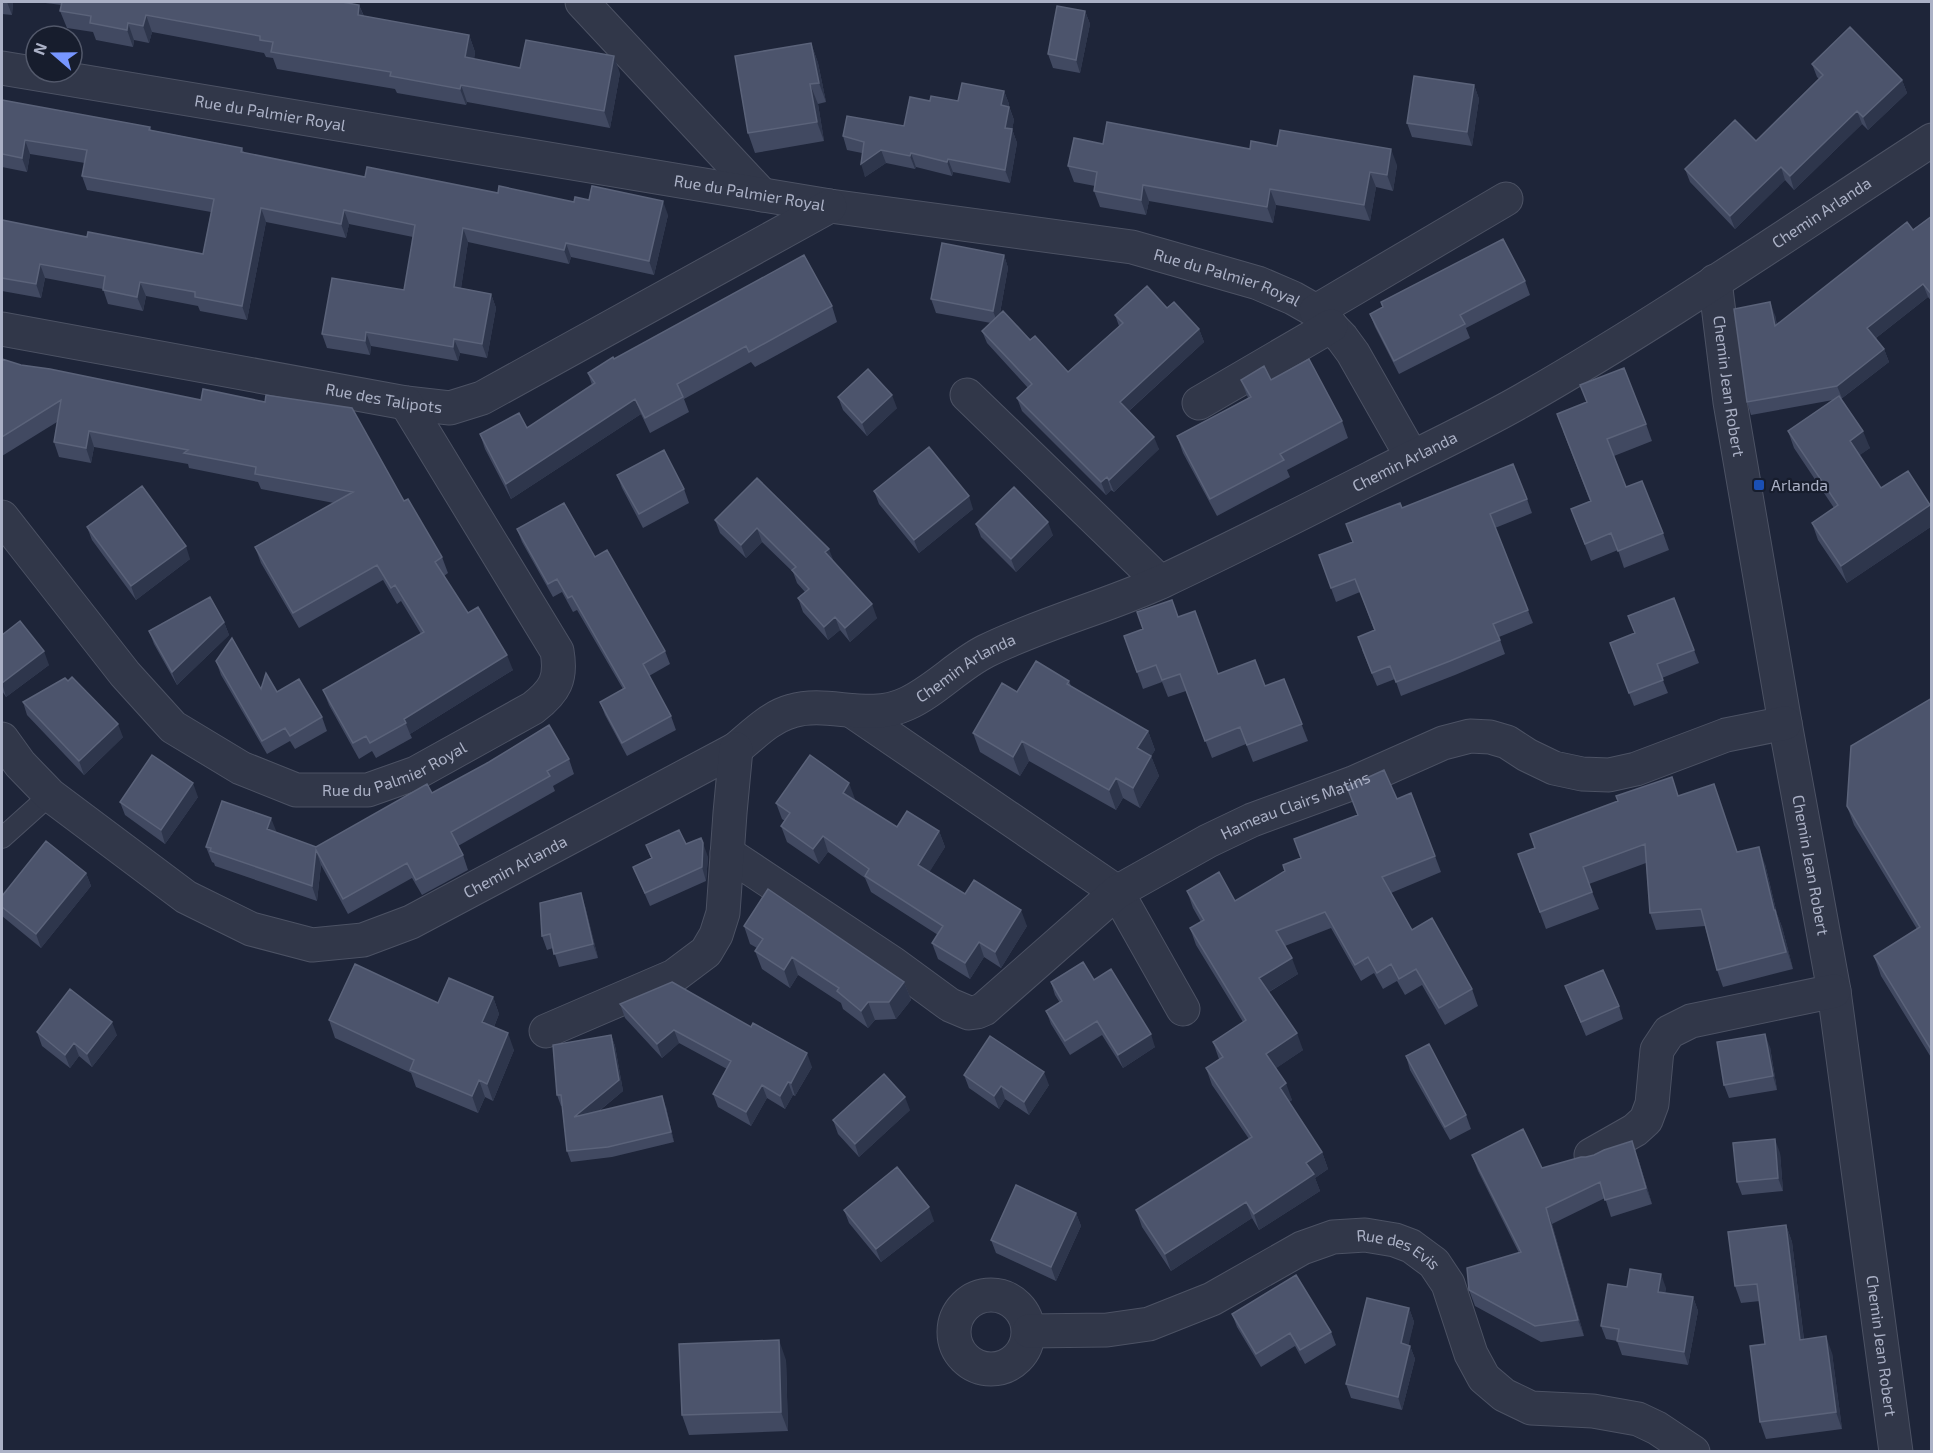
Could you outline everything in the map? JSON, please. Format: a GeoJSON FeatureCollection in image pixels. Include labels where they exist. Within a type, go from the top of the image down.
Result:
{"type":"FeatureCollection","features":[{"type":"Feature","properties":{"kind":"street"},"geometry":{"type":"LineString","coordinates":[[582,2],[762,195]]}},
{"type":"Feature","properties":{"kind":"street","name":"Rue du Palmier Royal"},"geometry":{"type":"LineString","coordinates":[[2,68],[830,206],[1132,247],[1258,282],[1293,298],[1324,319],[1353,353],[1412,457]]}},
{"type":"Feature","properties":{"kind":"street","name":"Chemin Arlanda"},"geometry":{"type":"LineString","coordinates":[[2,739],[20,764],[50,795],[186,897],[251,929],[312,945],[363,940],[411,922],[736,749],[766,723],[793,711],[825,708],[883,711],[906,704],[982,653],[1160,582],[1412,457],[1519,402],[1716,281],[1932,141]]}},
{"type":"Feature","properties":{"kind":"street"},"geometry":{"type":"LineString","coordinates":[[1199,403],[1506,199]]}},
{"type":"Feature","properties":{"kind":"street","name":"Rue des Talipots"},"geometry":{"type":"LineString","coordinates":[[2,329],[406,403],[450,408],[482,398],[830,206]]}},
{"type":"Feature","properties":{"kind":"street","name":"Chemin Jean Robert"},"geometry":{"type":"LineString","coordinates":[[1716,281],[1730,402],[1834,991],[1896,1452]]}},
{"type":"Feature","properties":{"kind":"street"},"geometry":{"type":"LineString","coordinates":[[967,395],[1160,582]]}},
{"type":"Feature","properties":{"kind":"street","name":"Rue du Palmier Royal"},"geometry":{"type":"LineString","coordinates":[[2,517],[125,674],[173,727],[241,768],[296,790],[368,790],[416,773],[533,708],[548,697],[557,681],[560,666],[557,651],[406,403]]}},
{"type":"Feature","properties":{"kind":"street"},"geometry":{"type":"LineString","coordinates":[[852,711],[1117,892],[1183,1009]]}},
{"type":"Feature","properties":{"kind":"street","name":"Hameau Clairs Matins"},"geometry":{"type":"LineString","coordinates":[[727,853],[894,964],[950,1005],[969,1013],[984,1009],[1117,892],[1252,819],[1353,783],[1443,742],[1470,736],[1490,737],[1507,742],[1554,768],[1582,774],[1610,776],[1636,769],[1726,735],[1785,723]]}},
{"type":"Feature","properties":{"kind":"street"},"geometry":{"type":"LineString","coordinates":[[546,1031],[675,976],[706,952],[716,935],[723,913],[736,749]]}},
{"type":"Feature","properties":{"kind":"street"},"geometry":{"type":"LineString","coordinates":[[1591,1155],[1635,1130],[1646,1120],[1652,1104],[1657,1050],[1669,1032],[1691,1021],[1834,991]]}},
{"type":"Feature","properties":{"kind":"street","name":"Rue des Evis"},"geometry":{"type":"LineString","coordinates":[[1029,1331],[1107,1330],[1149,1324],[1212,1299],[1302,1248],[1333,1237],[1365,1235],[1395,1240],[1411,1246],[1434,1263],[1448,1284],[1471,1354],[1484,1378],[1504,1395],[1531,1408],[1593,1411],[1638,1419],[1657,1428],[1694,1452]]}},
{"type":"Feature","properties":{"kind":"lane"},"geometry":{"type":"LineString","coordinates":[[2,838],[50,795]]}},
{"type":"Feature","properties":{"kind":"building"},"geometry":{"type":"Polygon","coordinates":[[[62,2],[342,2],[359,5],[358,15],[469,35],[465,57],[520,68],[526,40],[614,56],[604,111],[461,85],[460,89],[390,76],[391,72],[271,52],[273,42],[260,40],[260,36],[146,15],[143,26],[128,23],[127,30],[90,23],[91,16],[60,11],[62,2]]]}},
{"type":"Feature","properties":{"kind":"building"},"geometry":{"type":"Polygon","coordinates":[[[1057,6],[1085,11],[1076,60],[1048,54],[1057,6]]]}},
{"type":"Feature","properties":{"kind":"building"},"geometry":{"type":"Polygon","coordinates":[[[1850,27],[1902,80],[1863,117],[1857,111],[1790,176],[1781,167],[1730,216],[1685,169],[1735,120],[1756,141],[1823,75],[1812,64],[1850,27]]]}},
{"type":"Feature","properties":{"kind":"building"},"geometry":{"type":"Polygon","coordinates":[[[811,43],[819,83],[810,84],[817,122],[748,133],[735,56],[811,43]]]}},
{"type":"Feature","properties":{"kind":"building"},"geometry":{"type":"Polygon","coordinates":[[[1414,76],[1474,85],[1467,132],[1407,123],[1414,76]]]}},
{"type":"Feature","properties":{"kind":"building"},"geometry":{"type":"Polygon","coordinates":[[[962,83],[1004,91],[1001,105],[1009,107],[1005,128],[1012,129],[1005,170],[948,159],[947,162],[911,153],[910,156],[881,150],[861,164],[864,142],[843,136],[847,116],[904,126],[910,97],[930,101],[931,96],[958,101],[962,83]]]}},
{"type":"Feature","properties":{"kind":"building"},"geometry":{"type":"Polygon","coordinates":[[[2,100],[150,127],[149,130],[242,148],[241,152],[365,177],[367,167],[498,193],[499,186],[574,202],[575,197],[589,200],[592,186],[663,201],[649,261],[566,243],[564,250],[463,228],[454,287],[491,294],[482,344],[454,339],[453,347],[366,332],[365,341],[322,334],[332,278],[404,290],[415,225],[344,210],[341,224],[261,208],[242,306],[195,297],[195,292],[140,282],[137,297],[103,290],[105,276],[40,264],[36,284],[2,278],[2,220],[87,237],[88,232],[203,254],[214,199],[82,176],[87,150],[25,140],[22,158],[2,154],[2,100]]]}},
{"type":"Feature","properties":{"kind":"building"},"geometry":{"type":"Polygon","coordinates":[[[1107,122],[1250,149],[1251,141],[1277,146],[1280,130],[1391,149],[1387,175],[1370,172],[1364,205],[1270,189],[1267,207],[1143,185],[1141,200],[1094,191],[1097,172],[1068,166],[1074,138],[1103,144],[1107,122]]]}},
{"type":"Feature","properties":{"kind":"building"},"geometry":{"type":"Polygon","coordinates":[[[1932,216],[1932,295],[1923,284],[1867,328],[1884,349],[1837,386],[1747,402],[1734,309],[1770,302],[1775,326],[1907,222],[1913,230],[1932,216]]]}},
{"type":"Feature","properties":{"kind":"building"},"geometry":{"type":"Polygon","coordinates":[[[1503,239],[1525,281],[1460,315],[1465,324],[1394,361],[1370,314],[1383,307],[1381,302],[1503,239]]]}},
{"type":"Feature","properties":{"kind":"building"},"geometry":{"type":"Polygon","coordinates":[[[942,243],[1004,255],[993,311],[931,299],[942,243]]]}},
{"type":"Feature","properties":{"kind":"building"},"geometry":{"type":"Polygon","coordinates":[[[804,255],[832,306],[749,352],[746,346],[677,384],[683,397],[645,418],[635,399],[506,484],[480,434],[519,413],[527,428],[595,383],[588,373],[613,357],[614,359],[804,255]]]}},
{"type":"Feature","properties":{"kind":"building"},"geometry":{"type":"Polygon","coordinates":[[[1147,286],[1167,308],[1174,302],[1199,329],[1120,402],[1154,437],[1109,480],[1107,477],[1101,482],[1017,398],[1032,384],[982,331],[1003,311],[1030,340],[1035,336],[1068,372],[1123,323],[1115,315],[1147,286]]]}},
{"type":"Feature","properties":{"kind":"building"},"geometry":{"type":"Polygon","coordinates":[[[2,359],[21,365],[201,400],[203,389],[265,402],[266,395],[352,408],[404,501],[408,499],[442,557],[435,562],[468,613],[478,607],[507,655],[404,719],[406,723],[370,743],[366,736],[353,743],[323,690],[424,632],[395,585],[391,588],[377,565],[293,613],[255,547],[353,492],[255,474],[256,467],[184,453],[188,450],[89,431],[86,448],[54,442],[61,400],[2,437],[2,359]]]}},
{"type":"Feature","properties":{"kind":"building"},"geometry":{"type":"Polygon","coordinates":[[[1309,359],[1342,421],[1280,454],[1284,460],[1210,499],[1177,436],[1251,397],[1241,380],[1264,366],[1271,380],[1309,359]]]}},
{"type":"Feature","properties":{"kind":"building"},"geometry":{"type":"Polygon","coordinates":[[[1624,368],[1646,424],[1607,439],[1626,487],[1642,481],[1663,533],[1618,551],[1611,533],[1585,544],[1571,509],[1591,501],[1557,414],[1587,402],[1580,385],[1624,368]]]}},
{"type":"Feature","properties":{"kind":"building"},"geometry":{"type":"Polygon","coordinates":[[[868,369],[892,395],[862,423],[838,397],[868,369]]]}},
{"type":"Feature","properties":{"kind":"building"},"geometry":{"type":"Polygon","coordinates":[[[1839,396],[1863,431],[1850,441],[1881,488],[1908,471],[1930,505],[1841,566],[1812,523],[1838,505],[1788,431],[1839,396]]]}},
{"type":"Feature","properties":{"kind":"building"},"geometry":{"type":"Polygon","coordinates":[[[929,447],[969,496],[914,540],[874,491],[929,447]]]}},
{"type":"Feature","properties":{"kind":"building"},"geometry":{"type":"Polygon","coordinates":[[[664,450],[684,489],[639,514],[617,475],[664,450]]]}},
{"type":"Feature","properties":{"kind":"building"},"geometry":{"type":"Polygon","coordinates":[[[1513,464],[1527,499],[1490,514],[1528,610],[1493,624],[1500,640],[1450,661],[1396,682],[1390,666],[1372,673],[1358,637],[1375,630],[1355,579],[1331,588],[1319,555],[1353,542],[1346,524],[1400,503],[1402,508],[1513,464]]]}},
{"type":"Feature","properties":{"kind":"building"},"geometry":{"type":"Polygon","coordinates":[[[757,478],[829,549],[825,552],[872,604],[845,628],[835,617],[824,627],[798,598],[809,589],[792,570],[796,567],[757,528],[741,545],[715,520],[757,478]]]}},
{"type":"Feature","properties":{"kind":"building"},"geometry":{"type":"Polygon","coordinates":[[[142,486],[186,546],[131,586],[87,527],[142,486]]]}},
{"type":"Feature","properties":{"kind":"building"},"geometry":{"type":"Polygon","coordinates":[[[1014,487],[1048,522],[1011,559],[976,524],[1014,487]]]}},
{"type":"Feature","properties":{"kind":"building"},"geometry":{"type":"Polygon","coordinates":[[[564,503],[595,557],[607,550],[665,651],[643,664],[671,716],[622,743],[600,702],[625,688],[572,596],[568,598],[557,579],[548,584],[517,529],[564,503]]]}},
{"type":"Feature","properties":{"kind":"building"},"geometry":{"type":"Polygon","coordinates":[[[210,597],[224,622],[172,672],[149,631],[210,597]]]}},
{"type":"Feature","properties":{"kind":"building"},"geometry":{"type":"Polygon","coordinates":[[[1674,598],[1694,650],[1657,664],[1663,680],[1629,693],[1610,643],[1635,633],[1628,616],[1674,598]]]}},
{"type":"Feature","properties":{"kind":"building"},"geometry":{"type":"Polygon","coordinates":[[[1172,600],[1178,617],[1195,611],[1218,674],[1255,660],[1265,686],[1284,679],[1302,724],[1247,745],[1240,727],[1205,741],[1180,674],[1162,680],[1156,665],[1137,672],[1124,636],[1143,629],[1137,612],[1172,600]]]}},
{"type":"Feature","properties":{"kind":"building"},"geometry":{"type":"Polygon","coordinates":[[[20,621],[44,651],[2,683],[2,635],[20,621]]]}},
{"type":"Feature","properties":{"kind":"building"},"geometry":{"type":"Polygon","coordinates":[[[232,638],[261,689],[266,673],[277,692],[299,679],[322,717],[290,736],[285,728],[262,741],[216,661],[232,638]]]}},
{"type":"Feature","properties":{"kind":"building"},"geometry":{"type":"Polygon","coordinates":[[[1036,661],[1069,681],[1067,684],[1148,731],[1137,748],[1151,756],[1133,788],[1116,778],[1109,790],[1022,741],[1013,757],[973,733],[1002,683],[1017,692],[1036,661]]]}},
{"type":"Feature","properties":{"kind":"building"},"geometry":{"type":"Polygon","coordinates":[[[72,677],[118,724],[79,761],[23,702],[65,678],[68,681],[72,677]]]}},
{"type":"Feature","properties":{"kind":"building"},"geometry":{"type":"Polygon","coordinates":[[[1932,698],[1932,1051],[1874,956],[1920,927],[1847,806],[1851,746],[1932,698]]]}},
{"type":"Feature","properties":{"kind":"building"},"geometry":{"type":"Polygon","coordinates":[[[549,725],[569,759],[547,771],[550,776],[451,832],[463,855],[416,880],[407,863],[343,899],[316,850],[312,886],[210,851],[211,848],[206,847],[222,801],[271,818],[267,829],[316,847],[427,784],[432,793],[489,762],[549,725]]]}},
{"type":"Feature","properties":{"kind":"building"},"geometry":{"type":"Polygon","coordinates":[[[152,755],[193,783],[161,830],[120,802],[152,755]]]}},
{"type":"Feature","properties":{"kind":"building"},"geometry":{"type":"Polygon","coordinates":[[[810,755],[849,783],[843,793],[897,827],[907,811],[939,831],[918,865],[965,894],[974,880],[1021,910],[995,952],[979,942],[965,963],[932,943],[943,926],[865,876],[869,869],[823,836],[813,849],[781,826],[790,813],[776,803],[810,755]]]}},
{"type":"Feature","properties":{"kind":"building"},"geometry":{"type":"Polygon","coordinates":[[[1384,770],[1397,799],[1411,793],[1435,856],[1382,877],[1412,930],[1432,918],[1472,989],[1439,1008],[1416,969],[1399,979],[1391,964],[1377,973],[1368,957],[1355,965],[1325,912],[1276,931],[1292,958],[1259,978],[1297,1033],[1266,1054],[1286,1083],[1280,1088],[1322,1152],[1306,1163],[1314,1174],[1254,1214],[1246,1202],[1165,1254],[1136,1210],[1252,1137],[1206,1068],[1223,1057],[1213,1042],[1246,1020],[1190,928],[1204,920],[1187,891],[1219,872],[1235,901],[1285,871],[1283,865],[1301,858],[1294,839],[1358,815],[1347,787],[1384,770]]]}},
{"type":"Feature","properties":{"kind":"building"},"geometry":{"type":"Polygon","coordinates":[[[1672,777],[1678,796],[1714,784],[1737,852],[1759,847],[1786,952],[1717,970],[1701,909],[1650,913],[1645,844],[1583,867],[1592,892],[1540,912],[1518,854],[1535,848],[1530,834],[1618,801],[1616,796],[1672,777]]]}},
{"type":"Feature","properties":{"kind":"building"},"geometry":{"type":"Polygon","coordinates":[[[679,830],[686,844],[701,838],[703,843],[702,867],[645,893],[633,867],[652,858],[646,845],[679,830]]]}},
{"type":"Feature","properties":{"kind":"building"},"geometry":{"type":"Polygon","coordinates":[[[46,841],[86,873],[36,934],[2,907],[2,896],[46,841]]]}},
{"type":"Feature","properties":{"kind":"building"},"geometry":{"type":"Polygon","coordinates":[[[768,889],[904,982],[889,1002],[868,1002],[861,1011],[837,991],[839,988],[792,957],[784,970],[755,951],[763,939],[744,926],[768,889]]]}},
{"type":"Feature","properties":{"kind":"building"},"geometry":{"type":"Polygon","coordinates":[[[581,893],[593,944],[554,954],[550,934],[542,936],[540,903],[581,893]]]}},
{"type":"Feature","properties":{"kind":"building"},"geometry":{"type":"Polygon","coordinates":[[[1083,962],[1094,980],[1111,969],[1151,1034],[1118,1055],[1097,1021],[1065,1041],[1046,1011],[1062,1001],[1051,982],[1083,962]]]}},
{"type":"Feature","properties":{"kind":"building"},"geometry":{"type":"Polygon","coordinates":[[[355,964],[438,1003],[449,978],[493,997],[482,1022],[508,1033],[487,1084],[479,1080],[472,1096],[410,1070],[414,1060],[329,1020],[355,964]]]}},
{"type":"Feature","properties":{"kind":"building"},"geometry":{"type":"Polygon","coordinates":[[[1603,970],[1619,1006],[1581,1022],[1565,986],[1603,970]]]}},
{"type":"Feature","properties":{"kind":"building"},"geometry":{"type":"Polygon","coordinates":[[[672,982],[751,1027],[753,1023],[807,1053],[791,1083],[788,1082],[780,1096],[762,1085],[746,1112],[713,1094],[731,1061],[674,1030],[657,1044],[620,1004],[672,982]]]}},
{"type":"Feature","properties":{"kind":"building"},"geometry":{"type":"Polygon","coordinates":[[[70,989],[112,1022],[87,1054],[74,1043],[65,1055],[37,1032],[70,989]]]}},
{"type":"Feature","properties":{"kind":"building"},"geometry":{"type":"Polygon","coordinates":[[[1765,1034],[1773,1076],[1724,1085],[1717,1042],[1765,1034]]]}},
{"type":"Feature","properties":{"kind":"building"},"geometry":{"type":"Polygon","coordinates":[[[611,1035],[619,1080],[574,1117],[662,1096],[671,1132],[608,1147],[567,1151],[561,1095],[557,1095],[553,1045],[611,1035]]]}},
{"type":"Feature","properties":{"kind":"building"},"geometry":{"type":"Polygon","coordinates":[[[990,1036],[1044,1072],[1024,1102],[1001,1086],[994,1096],[964,1075],[990,1036]]]}},
{"type":"Feature","properties":{"kind":"building"},"geometry":{"type":"Polygon","coordinates":[[[1429,1044],[1466,1115],[1445,1127],[1406,1056],[1429,1044]]]}},
{"type":"Feature","properties":{"kind":"building"},"geometry":{"type":"Polygon","coordinates":[[[884,1074],[905,1097],[855,1144],[833,1120],[884,1074]]]}},
{"type":"Feature","properties":{"kind":"building"},"geometry":{"type":"Polygon","coordinates":[[[1523,1129],[1542,1168],[1594,1155],[1632,1141],[1646,1188],[1605,1200],[1600,1182],[1546,1208],[1578,1320],[1535,1326],[1469,1290],[1467,1268],[1521,1252],[1472,1155],[1523,1129]]]}},
{"type":"Feature","properties":{"kind":"building"},"geometry":{"type":"Polygon","coordinates":[[[1775,1139],[1778,1178],[1737,1182],[1733,1143],[1775,1139]]]}},
{"type":"Feature","properties":{"kind":"building"},"geometry":{"type":"Polygon","coordinates":[[[897,1167],[929,1207],[876,1249],[844,1210],[897,1167]]]}},
{"type":"Feature","properties":{"kind":"building"},"geometry":{"type":"Polygon","coordinates":[[[1016,1185],[1076,1213],[1051,1267],[991,1240],[1016,1185]]]}},
{"type":"Feature","properties":{"kind":"building"},"geometry":{"type":"Polygon","coordinates":[[[1786,1225],[1800,1340],[1826,1336],[1836,1412],[1760,1422],[1750,1346],[1765,1344],[1757,1284],[1735,1286],[1728,1232],[1786,1225]]]}},
{"type":"Feature","properties":{"kind":"building"},"geometry":{"type":"Polygon","coordinates":[[[1630,1269],[1661,1274],[1658,1292],[1693,1297],[1684,1352],[1617,1341],[1619,1329],[1601,1326],[1608,1284],[1627,1287],[1630,1269]]]}},
{"type":"Feature","properties":{"kind":"building"},"geometry":{"type":"Polygon","coordinates":[[[1296,1275],[1331,1332],[1300,1350],[1290,1333],[1256,1354],[1232,1314],[1296,1275]]]}},
{"type":"Feature","properties":{"kind":"building"},"geometry":{"type":"Polygon","coordinates":[[[1367,1298],[1409,1308],[1401,1343],[1410,1346],[1398,1397],[1346,1384],[1367,1298]]]}},
{"type":"Feature","properties":{"kind":"building"},"geometry":{"type":"Polygon","coordinates":[[[779,1340],[781,1412],[682,1415],[679,1344],[779,1340]]]}},
{"type":"Feature","properties":{"kind":"place","name":"Arlanda"},"geometry":{"type":"Point","coordinates":[1759,485]}}]}
